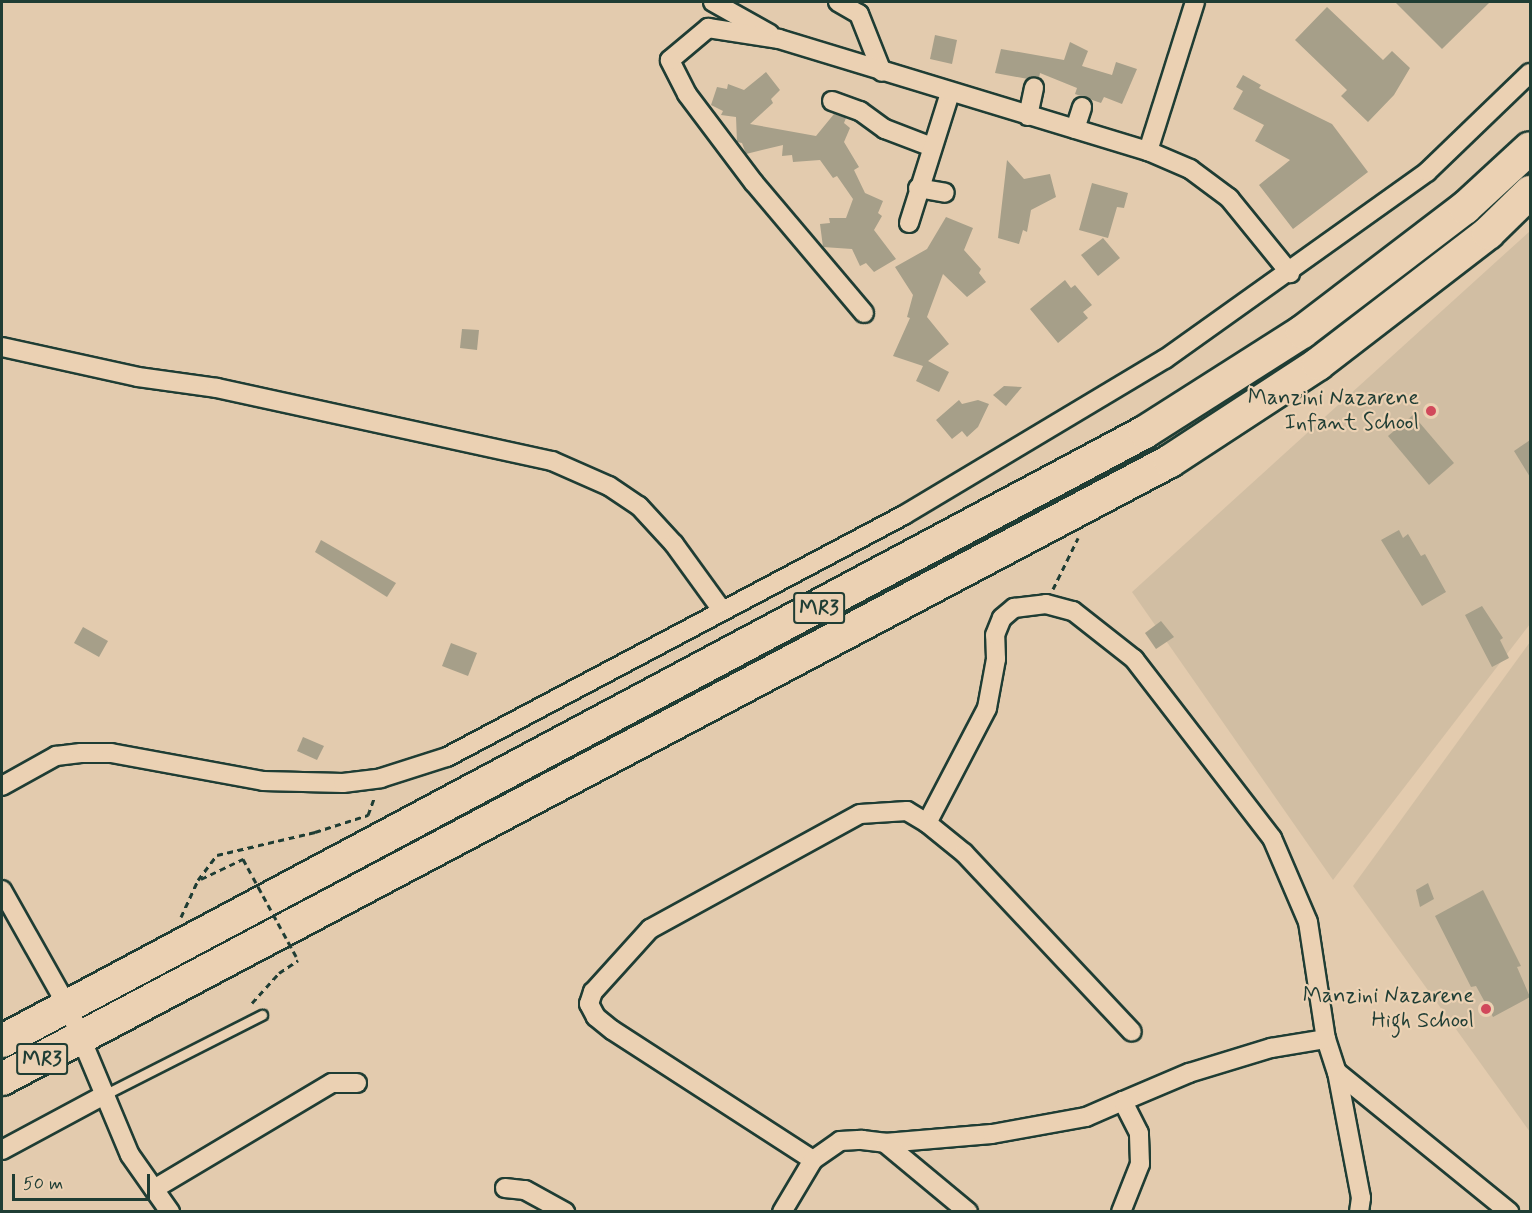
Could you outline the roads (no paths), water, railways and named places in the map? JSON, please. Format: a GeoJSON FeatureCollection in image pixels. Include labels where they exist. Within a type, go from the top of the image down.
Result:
{"type":"FeatureCollection","features":[{"type":"Feature","properties":{"kind":"highway","name":"MR3"},"geometry":{"type":"LineString","coordinates":[[2,1041],[1145,432],[1311,325],[1465,208],[1530,148]]}},
{"type":"Feature","properties":{"kind":"highway","name":"MR3"},"geometry":{"type":"LineString","coordinates":[[2,1080],[1170,460],[1318,364],[1488,233],[1530,192]]}},
{"type":"Feature","properties":{"kind":"street"},"geometry":{"type":"LineString","coordinates":[[714,2],[779,39]]}},
{"type":"Feature","properties":{"kind":"street"},"geometry":{"type":"LineString","coordinates":[[838,2],[863,8],[882,72]]}},
{"type":"Feature","properties":{"kind":"street"},"geometry":{"type":"LineString","coordinates":[[1148,151],[1195,2]]}},
{"type":"Feature","properties":{"kind":"street"},"geometry":{"type":"LineString","coordinates":[[864,313],[754,183],[687,94],[670,60],[708,28],[779,39],[950,93],[1148,151],[1190,169],[1229,198],[1290,273]]}},
{"type":"Feature","properties":{"kind":"street"},"geometry":{"type":"LineString","coordinates":[[2,786],[56,756],[81,753],[111,753],[263,781],[342,783],[381,778],[447,757],[721,609],[904,515],[1165,359],[1290,273],[1427,172],[1530,73]]}},
{"type":"Feature","properties":{"kind":"street"},"geometry":{"type":"LineString","coordinates":[[1028,116],[1034,88]]}},
{"type":"Feature","properties":{"kind":"street"},"geometry":{"type":"LineString","coordinates":[[909,223],[918,188],[950,93]]}},
{"type":"Feature","properties":{"kind":"street"},"geometry":{"type":"LineString","coordinates":[[832,101],[860,111],[885,129],[932,147]]}},
{"type":"Feature","properties":{"kind":"street"},"geometry":{"type":"LineString","coordinates":[[1075,129],[1082,107]]}},
{"type":"Feature","properties":{"kind":"street"},"geometry":{"type":"LineString","coordinates":[[918,188],[945,193]]}},
{"type":"Feature","properties":{"kind":"street"},"geometry":{"type":"LineString","coordinates":[[2,347],[138,377],[217,388],[552,461],[609,486],[639,506],[674,544],[721,609]]}},
{"type":"Feature","properties":{"kind":"street"},"geometry":{"type":"LineString","coordinates":[[927,823],[987,708],[996,659],[995,635],[1002,618],[1014,608],[1046,604],[1073,611],[1134,659],[1272,838],[1308,922],[1326,1039],[1337,1072],[1361,1198],[1359,1212]]}},
{"type":"Feature","properties":{"kind":"street"},"geometry":{"type":"LineString","coordinates":[[813,1161],[612,1030],[596,1017],[589,1004],[593,992],[650,929],[751,870],[860,814],[907,811],[927,823],[964,853],[1132,1032]]}},
{"type":"Feature","properties":{"kind":"street"},"geometry":{"type":"LineString","coordinates":[[2,890],[68,1007],[106,1094],[129,1155],[170,1212]]}},
{"type":"Feature","properties":{"kind":"street"},"geometry":{"type":"LineString","coordinates":[[782,1212],[813,1161],[840,1141],[885,1143],[992,1134],[1086,1117],[1190,1073],[1261,1052],[1326,1039]]}},
{"type":"Feature","properties":{"kind":"street"},"geometry":{"type":"LineString","coordinates":[[1337,1072],[1509,1212]]}},
{"type":"Feature","properties":{"kind":"street"},"geometry":{"type":"LineString","coordinates":[[154,1189],[332,1083],[357,1083]]}},
{"type":"Feature","properties":{"kind":"street"},"geometry":{"type":"LineString","coordinates":[[2,1150],[106,1094]]}},
{"type":"Feature","properties":{"kind":"street"},"geometry":{"type":"LineString","coordinates":[[1121,1212],[1140,1164],[1139,1133],[1123,1101]]}},
{"type":"Feature","properties":{"kind":"street"},"geometry":{"type":"LineString","coordinates":[[885,1143],[968,1212]]}},
{"type":"Feature","properties":{"kind":"street"},"geometry":{"type":"LineString","coordinates":[[505,1188],[525,1190],[565,1212]]}},
{"type":"Feature","properties":{"kind":"lane"},"geometry":{"type":"LineString","coordinates":[[106,1094],[262,1015]]}},
{"type":"Feature","properties":{"kind":"place","name":"Manzini Nazarene Infant School"},"geometry":{"type":"Point","coordinates":[1431,411]}},
{"type":"Feature","properties":{"kind":"place","name":"Manzini Nazarene High School"},"geometry":{"type":"Point","coordinates":[1486,1009]}}]}
